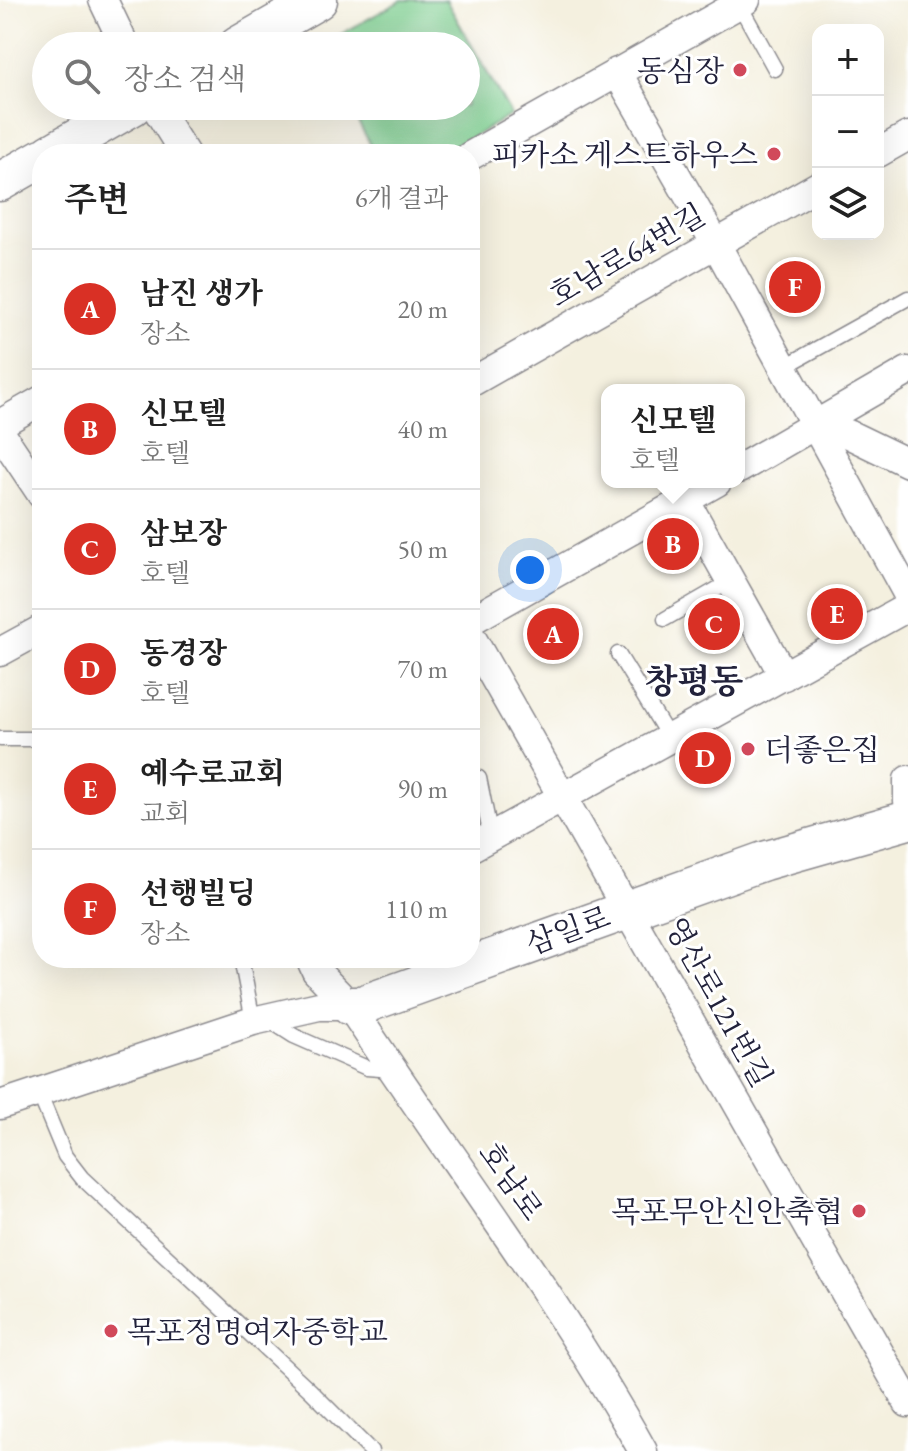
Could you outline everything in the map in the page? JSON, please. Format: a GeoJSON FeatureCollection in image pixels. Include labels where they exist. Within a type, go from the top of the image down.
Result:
{"type":"FeatureCollection","features":[{"type":"Feature","properties":{"kind":"street"},"geometry":{"type":"LineString","coordinates":[[103,0],[118,32]]}},
{"type":"Feature","properties":{"kind":"street"},"geometry":{"type":"LineString","coordinates":[[262,32],[318,0]]}},
{"type":"Feature","properties":{"kind":"street"},"geometry":{"type":"LineString","coordinates":[[480,150],[742,2]]}},
{"type":"Feature","properties":{"kind":"street"},"geometry":{"type":"LineString","coordinates":[[617,72],[716,244],[908,595]]}},
{"type":"Feature","properties":{"kind":"street"},"geometry":{"type":"LineString","coordinates":[[67,144],[109,120]]}},
{"type":"Feature","properties":{"kind":"street"},"geometry":{"type":"LineString","coordinates":[[164,120],[179,144]]}},
{"type":"Feature","properties":{"kind":"street"},"geometry":{"type":"LineString","coordinates":[[884,150],[908,136]]}},
{"type":"Feature","properties":{"kind":"street"},"geometry":{"type":"LineString","coordinates":[[1,182],[32,164]]}},
{"type":"Feature","properties":{"kind":"street","name":"호남로64번길"},"geometry":{"type":"LineString","coordinates":[[480,377],[812,189]]}},
{"type":"Feature","properties":{"kind":"street"},"geometry":{"type":"LineString","coordinates":[[745,466],[908,371]]}},
{"type":"Feature","properties":{"kind":"street"},"geometry":{"type":"LineString","coordinates":[[0,424],[32,406]]}},
{"type":"Feature","properties":{"kind":"street"},"geometry":{"type":"LineString","coordinates":[[816,425],[848,434],[908,463]]}},
{"type":"Feature","properties":{"kind":"street"},"geometry":{"type":"LineString","coordinates":[[0,432],[32,480]]}},
{"type":"Feature","properties":{"kind":"street"},"geometry":{"type":"LineString","coordinates":[[480,615],[706,488]]}},
{"type":"Feature","properties":{"kind":"street"},"geometry":{"type":"LineString","coordinates":[[685,500],[784,676]]}},
{"type":"Feature","properties":{"kind":"street"},"geometry":{"type":"LineString","coordinates":[[480,843],[908,607]]}},
{"type":"Feature","properties":{"kind":"street"},"geometry":{"type":"LineString","coordinates":[[0,652],[32,634]]}},
{"type":"Feature","properties":{"kind":"street","name":"영산로121번길"},"geometry":{"type":"LineString","coordinates":[[480,653],[908,1403]]}},
{"type":"Feature","properties":{"kind":"street"},"geometry":{"type":"LineString","coordinates":[[908,780],[908,801]]}},
{"type":"Feature","properties":{"kind":"street","name":"삼일로"},"geometry":{"type":"LineString","coordinates":[[480,962],[764,861],[908,820]]}},
{"type":"Feature","properties":{"kind":"street","name":"호남로"},"geometry":{"type":"LineString","coordinates":[[315,968],[350,1006],[577,1337],[643,1451]]}},
{"type":"Feature","properties":{"kind":"street","name":"삼일로"},"geometry":{"type":"LineString","coordinates":[[0,1105],[259,1019],[319,1006],[359,1006],[463,968]]}},
{"type":"Feature","properties":{"kind":"lane"},"geometry":{"type":"LineString","coordinates":[[742,2],[775,69]]}},
{"type":"Feature","properties":{"kind":"lane"},"geometry":{"type":"LineString","coordinates":[[784,367],[908,298]]}},
{"type":"Feature","properties":{"kind":"lane"},"geometry":{"type":"LineString","coordinates":[[665,619],[731,581]]}},
{"type":"Feature","properties":{"kind":"lane"},"geometry":{"type":"LineString","coordinates":[[618,654],[670,739]]}},
{"type":"Feature","properties":{"kind":"lane"},"geometry":{"type":"LineString","coordinates":[[0,739],[32,739]]}},
{"type":"Feature","properties":{"kind":"lane"},"geometry":{"type":"LineString","coordinates":[[244,968],[259,1019],[367,1068],[393,1070]]}},
{"type":"Feature","properties":{"kind":"lane"},"geometry":{"type":"LineString","coordinates":[[39,1093],[65,1156],[82,1178],[311,1391],[371,1451]]}},
{"type":"Feature","properties":{"kind":"green space"},"geometry":{"type":"Polygon","coordinates":[[[402,0],[446,0],[464,32],[345,32],[402,0]]]}},
{"type":"Feature","properties":{"kind":"green space"},"geometry":{"type":"Polygon","coordinates":[[[480,60],[511,115],[460,144],[370,144],[357,120],[480,120],[480,60]]]}},
{"type":"Feature","properties":{"kind":"place","name":"동심장"},"geometry":{"type":"Point","coordinates":[740,70]}},
{"type":"Feature","properties":{"kind":"place","name":"피카소 게스트하우스"},"geometry":{"type":"Point","coordinates":[774,154]}},
{"type":"Feature","properties":{"kind":"place","name":"선행빌딩"},"geometry":{"type":"Point","coordinates":[795,287]}},
{"type":"Feature","properties":{"kind":"place","name":"신모텔"},"geometry":{"type":"Point","coordinates":[673,544]}},
{"type":"Feature","properties":{"kind":"place","name":"예수로교회"},"geometry":{"type":"Point","coordinates":[837,614]}},
{"type":"Feature","properties":{"kind":"place","name":"삼보장"},"geometry":{"type":"Point","coordinates":[714,624]}},
{"type":"Feature","properties":{"kind":"place","name":"남진 생가"},"geometry":{"type":"Point","coordinates":[553,634]}},
{"type":"Feature","properties":{"kind":"place","name":"더좋은집"},"geometry":{"type":"Point","coordinates":[748,749]}},
{"type":"Feature","properties":{"kind":"place","name":"동경장"},"geometry":{"type":"Point","coordinates":[705,758]}},
{"type":"Feature","properties":{"kind":"place","name":"목포무안신안축협"},"geometry":{"type":"Point","coordinates":[859,1211]}},
{"type":"Feature","properties":{"kind":"place","name":"목포정명여자중학교"},"geometry":{"type":"Point","coordinates":[111,1331]}},
{"type":"Feature","properties":{"kind":"district","name":"창평동"},"geometry":{"type":"Point","coordinates":[694,681]}}]}
